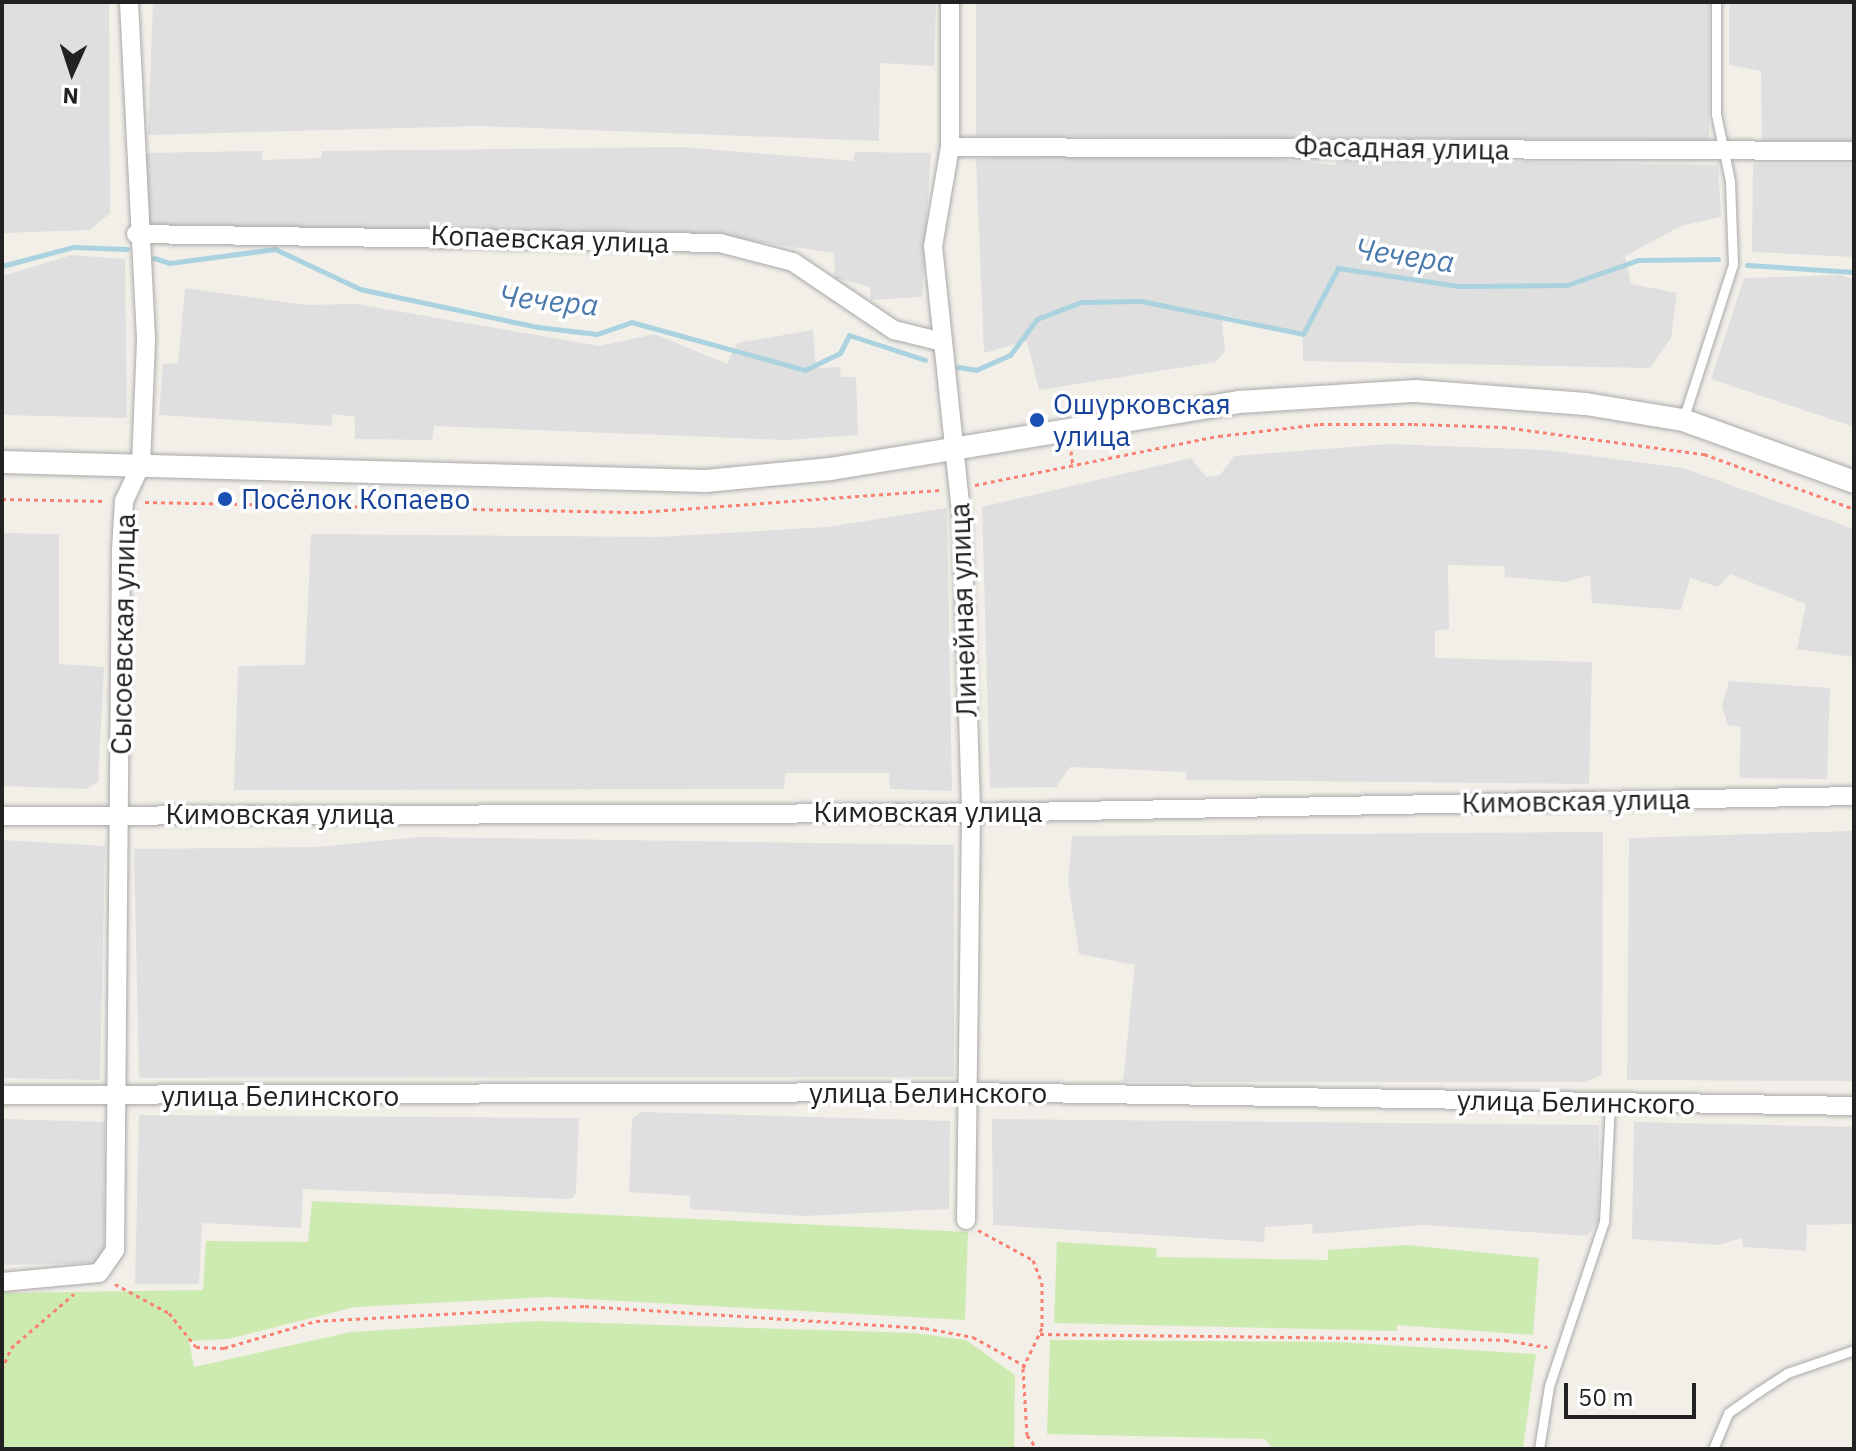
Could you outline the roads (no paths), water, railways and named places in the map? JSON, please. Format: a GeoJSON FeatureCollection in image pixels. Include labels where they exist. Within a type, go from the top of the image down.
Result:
{"type":"FeatureCollection","features":[{"type":"Feature","properties":{"kind":"street","name":"Сысоевская улица"},"geometry":{"type":"LineString","coordinates":[[2,1282],[104,1271],[115,1250],[120,1097],[124,501],[141,465],[146,338],[136,234],[129,2]]}},
{"type":"Feature","properties":{"kind":"street","name":"Линейная улица"},"geometry":{"type":"LineString","coordinates":[[950,2],[950,147],[933,246],[939,341],[958,488],[971,813],[966,1220]]}},
{"type":"Feature","properties":{"kind":"street","name":"Фасадная улица"},"geometry":{"type":"LineString","coordinates":[[950,147],[1854,151]]}},
{"type":"Feature","properties":{"kind":"street","name":"Копаевская улица"},"geometry":{"type":"LineString","coordinates":[[136,234],[720,243],[793,262],[894,330],[939,341]]}},
{"type":"Feature","properties":{"kind":"street"},"geometry":{"type":"LineString","coordinates":[[2,462],[706,481],[953,448],[1239,402],[1416,391],[1586,404],[1683,420],[1854,482]]}},
{"type":"Feature","properties":{"kind":"street","name":"Кимовская улица"},"geometry":{"type":"LineString","coordinates":[[2,816],[971,813],[1854,796]]}},
{"type":"Feature","properties":{"kind":"street","name":"улица Белинского"},"geometry":{"type":"LineString","coordinates":[[2,1095],[967,1092],[1854,1106]]}},
{"type":"Feature","properties":{"kind":"lane"},"geometry":{"type":"LineString","coordinates":[[1683,420],[1733,264],[1722,151],[1716,2]]}},
{"type":"Feature","properties":{"kind":"lane"},"geometry":{"type":"LineString","coordinates":[[1539,1449],[1559,1352],[1604,1222],[1610,1102]]}},
{"type":"Feature","properties":{"kind":"lane"},"geometry":{"type":"LineString","coordinates":[[1713,1449],[1728,1413],[1787,1373],[1854,1350]]}},
{"type":"Feature","properties":{"kind":"waterway","name":"Чечера"},"geometry":{"type":"LineString","coordinates":[[2,266],[73,247],[127,249]]}},
{"type":"Feature","properties":{"kind":"waterway","name":"Чечера"},"geometry":{"type":"LineString","coordinates":[[154,258],[169,263],[275,249],[360,289],[538,327],[597,334],[631,322],[805,370],[840,353],[849,335],[925,360]]}},
{"type":"Feature","properties":{"kind":"waterway","name":"Чечера"},"geometry":{"type":"LineString","coordinates":[[958,367],[976,370],[1010,355],[1037,319],[1081,302],[1141,301],[1303,334],[1338,268],[1458,286],[1567,285],[1638,260],[1718,259]]}},
{"type":"Feature","properties":{"kind":"waterway","name":"Чечера"},"geometry":{"type":"LineString","coordinates":[[1747,265],[1854,272]]}},
{"type":"Feature","properties":{"kind":"place","name":"Ошурковская улица"},"geometry":{"type":"Point","coordinates":[1037,420]}},
{"type":"Feature","properties":{"kind":"place","name":"Посёлок Копаево"},"geometry":{"type":"Point","coordinates":[225,499]}}]}
